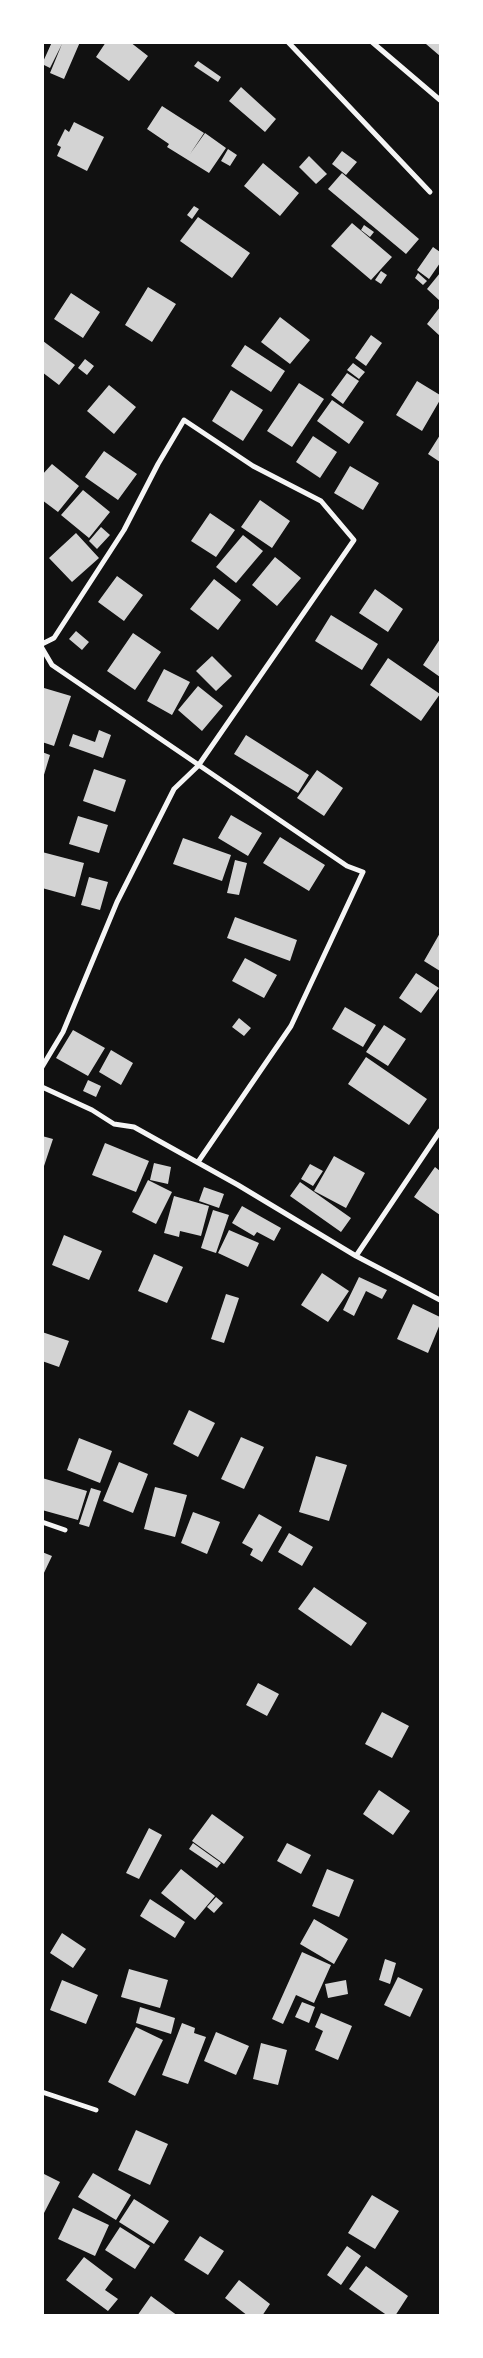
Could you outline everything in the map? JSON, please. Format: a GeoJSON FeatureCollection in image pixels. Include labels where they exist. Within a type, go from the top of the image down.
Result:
{"type":"FeatureCollection","features":[{"type":"Feature","properties":{"kind":"street"},"geometry":{"type":"LineString","coordinates":[[288,42],[430,192]]}},
{"type":"Feature","properties":{"kind":"street"},"geometry":{"type":"LineString","coordinates":[[372,42],[440,100]]}},
{"type":"Feature","properties":{"kind":"street"},"geometry":{"type":"LineString","coordinates":[[42,644],[54,638],[124,530],[184,420],[254,466],[321,501],[354,540],[198,766],[174,789],[117,902],[63,1032],[42,1068]]}},
{"type":"Feature","properties":{"kind":"street"},"geometry":{"type":"LineString","coordinates":[[42,648],[52,665],[347,866],[363,872],[291,1026],[198,1162]]}},
{"type":"Feature","properties":{"kind":"street"},"geometry":{"type":"LineString","coordinates":[[42,1087],[92,1110],[114,1124],[134,1127],[198,1162],[356,1256],[440,1300]]}},
{"type":"Feature","properties":{"kind":"street"},"geometry":{"type":"LineString","coordinates":[[356,1256],[440,1130]]}},
{"type":"Feature","properties":{"kind":"street"},"geometry":{"type":"LineString","coordinates":[[42,1522],[65,1530]]}},
{"type":"Feature","properties":{"kind":"street"},"geometry":{"type":"LineString","coordinates":[[42,2092],[96,2110]]}},
{"type":"Feature","properties":{"kind":"building"},"geometry":{"type":"Polygon","coordinates":[[[52,42],[80,42],[64,79],[50,73],[62,44],[50,68],[42,64],[52,42]]]}},
{"type":"Feature","properties":{"kind":"building"},"geometry":{"type":"Polygon","coordinates":[[[106,42],[130,42],[148,56],[129,81],[96,57],[106,42]]]}},
{"type":"Feature","properties":{"kind":"building"},"geometry":{"type":"Polygon","coordinates":[[[427,42],[440,42],[440,56],[426,44],[427,42]]]}},
{"type":"Feature","properties":{"kind":"building"},"geometry":{"type":"Polygon","coordinates":[[[198,61],[221,77],[218,82],[194,66],[198,61]]]}},
{"type":"Feature","properties":{"kind":"building"},"geometry":{"type":"Polygon","coordinates":[[[241,87],[276,119],[265,132],[229,101],[241,87]]]}},
{"type":"Feature","properties":{"kind":"building"},"geometry":{"type":"Polygon","coordinates":[[[162,106],[204,133],[190,154],[205,133],[226,148],[209,173],[167,147],[169,144],[147,129],[162,106]]]}},
{"type":"Feature","properties":{"kind":"building"},"geometry":{"type":"Polygon","coordinates":[[[74,122],[104,137],[87,171],[57,156],[61,147],[57,145],[65,129],[69,132],[74,122]]]}},
{"type":"Feature","properties":{"kind":"building"},"geometry":{"type":"Polygon","coordinates":[[[228,149],[237,155],[230,166],[221,161],[228,149]]]}},
{"type":"Feature","properties":{"kind":"building"},"geometry":{"type":"Polygon","coordinates":[[[342,151],[357,162],[346,175],[332,164],[342,151]]]}},
{"type":"Feature","properties":{"kind":"building"},"geometry":{"type":"Polygon","coordinates":[[[309,156],[327,174],[316,184],[299,167],[309,156]]]}},
{"type":"Feature","properties":{"kind":"building"},"geometry":{"type":"Polygon","coordinates":[[[263,163],[299,193],[280,216],[244,186],[263,163]]]}},
{"type":"Feature","properties":{"kind":"building"},"geometry":{"type":"Polygon","coordinates":[[[342,173],[419,239],[406,254],[328,189],[342,173]]]}},
{"type":"Feature","properties":{"kind":"building"},"geometry":{"type":"Polygon","coordinates":[[[194,206],[199,209],[192,219],[187,215],[194,206]]]}},
{"type":"Feature","properties":{"kind":"building"},"geometry":{"type":"Polygon","coordinates":[[[198,217],[250,253],[232,278],[180,241],[198,217]]]}},
{"type":"Feature","properties":{"kind":"building"},"geometry":{"type":"Polygon","coordinates":[[[352,223],[392,257],[371,280],[331,246],[352,223]]]}},
{"type":"Feature","properties":{"kind":"building"},"geometry":{"type":"Polygon","coordinates":[[[364,225],[374,232],[370,237],[361,230],[364,225]]]}},
{"type":"Feature","properties":{"kind":"building"},"geometry":{"type":"Polygon","coordinates":[[[433,247],[440,252],[440,263],[429,279],[417,270],[433,247]]]}},
{"type":"Feature","properties":{"kind":"building"},"geometry":{"type":"Polygon","coordinates":[[[381,271],[387,275],[381,284],[375,280],[381,271]]]}},
{"type":"Feature","properties":{"kind":"building"},"geometry":{"type":"Polygon","coordinates":[[[418,273],[427,281],[423,285],[415,278],[418,273]]]}},
{"type":"Feature","properties":{"kind":"building"},"geometry":{"type":"Polygon","coordinates":[[[440,273],[440,301],[427,289],[440,273]]]}},
{"type":"Feature","properties":{"kind":"building"},"geometry":{"type":"Polygon","coordinates":[[[148,287],[176,304],[152,342],[125,325],[148,287]]]}},
{"type":"Feature","properties":{"kind":"building"},"geometry":{"type":"Polygon","coordinates":[[[71,293],[100,312],[83,338],[54,319],[71,293]]]}},
{"type":"Feature","properties":{"kind":"building"},"geometry":{"type":"Polygon","coordinates":[[[440,307],[440,336],[427,324],[440,307]]]}},
{"type":"Feature","properties":{"kind":"building"},"geometry":{"type":"Polygon","coordinates":[[[280,317],[310,340],[290,364],[261,342],[280,317]]]}},
{"type":"Feature","properties":{"kind":"building"},"geometry":{"type":"Polygon","coordinates":[[[371,335],[382,343],[366,366],[355,358],[371,335]]]}},
{"type":"Feature","properties":{"kind":"building"},"geometry":{"type":"Polygon","coordinates":[[[43,341],[75,365],[59,385],[42,372],[43,341]]]}},
{"type":"Feature","properties":{"kind":"building"},"geometry":{"type":"Polygon","coordinates":[[[245,345],[285,371],[271,392],[231,366],[245,345]]]}},
{"type":"Feature","properties":{"kind":"building"},"geometry":{"type":"Polygon","coordinates":[[[85,359],[94,366],[87,375],[78,368],[85,359]]]}},
{"type":"Feature","properties":{"kind":"building"},"geometry":{"type":"Polygon","coordinates":[[[353,363],[365,372],[359,379],[347,370],[353,363]]]}},
{"type":"Feature","properties":{"kind":"building"},"geometry":{"type":"Polygon","coordinates":[[[347,373],[359,381],[343,404],[331,395],[347,373]]]}},
{"type":"Feature","properties":{"kind":"building"},"geometry":{"type":"Polygon","coordinates":[[[417,381],[440,395],[440,400],[422,431],[396,415],[417,381]]]}},
{"type":"Feature","properties":{"kind":"building"},"geometry":{"type":"Polygon","coordinates":[[[299,383],[324,399],[292,447],[267,431],[299,383]]]}},
{"type":"Feature","properties":{"kind":"building"},"geometry":{"type":"Polygon","coordinates":[[[109,385],[136,407],[114,434],[87,411],[109,385]]]}},
{"type":"Feature","properties":{"kind":"building"},"geometry":{"type":"Polygon","coordinates":[[[231,390],[263,410],[243,441],[212,421],[231,390]]]}},
{"type":"Feature","properties":{"kind":"building"},"geometry":{"type":"Polygon","coordinates":[[[332,400],[364,422],[349,444],[317,421],[332,400]]]}},
{"type":"Feature","properties":{"kind":"building"},"geometry":{"type":"Polygon","coordinates":[[[440,435],[440,462],[428,454],[440,435]]]}},
{"type":"Feature","properties":{"kind":"building"},"geometry":{"type":"Polygon","coordinates":[[[313,436],[337,452],[320,478],[296,462],[313,436]]]}},
{"type":"Feature","properties":{"kind":"building"},"geometry":{"type":"Polygon","coordinates":[[[104,451],[137,474],[118,500],[85,477],[104,451]]]}},
{"type":"Feature","properties":{"kind":"building"},"geometry":{"type":"Polygon","coordinates":[[[52,464],[79,486],[58,512],[42,500],[42,475],[52,464]]]}},
{"type":"Feature","properties":{"kind":"building"},"geometry":{"type":"Polygon","coordinates":[[[350,466],[379,483],[363,510],[334,493],[350,466]]]}},
{"type":"Feature","properties":{"kind":"building"},"geometry":{"type":"Polygon","coordinates":[[[83,490],[110,512],[89,538],[61,515],[83,490]]]}},
{"type":"Feature","properties":{"kind":"building"},"geometry":{"type":"Polygon","coordinates":[[[260,500],[290,521],[272,548],[241,527],[260,500]]]}},
{"type":"Feature","properties":{"kind":"building"},"geometry":{"type":"Polygon","coordinates":[[[210,513],[235,530],[216,557],[191,541],[210,513]]]}},
{"type":"Feature","properties":{"kind":"building"},"geometry":{"type":"Polygon","coordinates":[[[101,527],[110,535],[97,549],[89,541],[101,527]]]}},
{"type":"Feature","properties":{"kind":"building"},"geometry":{"type":"Polygon","coordinates":[[[76,533],[99,558],[72,582],[49,558],[76,533]]]}},
{"type":"Feature","properties":{"kind":"building"},"geometry":{"type":"Polygon","coordinates":[[[243,535],[263,551],[236,583],[216,567],[243,535]]]}},
{"type":"Feature","properties":{"kind":"building"},"geometry":{"type":"Polygon","coordinates":[[[275,557],[301,578],[277,606],[252,585],[275,557]]]}},
{"type":"Feature","properties":{"kind":"building"},"geometry":{"type":"Polygon","coordinates":[[[117,576],[143,595],[124,621],[98,602],[117,576]]]}},
{"type":"Feature","properties":{"kind":"building"},"geometry":{"type":"Polygon","coordinates":[[[214,579],[241,600],[218,630],[190,609],[214,579]]]}},
{"type":"Feature","properties":{"kind":"building"},"geometry":{"type":"Polygon","coordinates":[[[375,589],[403,609],[388,632],[359,613],[375,589]]]}},
{"type":"Feature","properties":{"kind":"building"},"geometry":{"type":"Polygon","coordinates":[[[331,615],[378,644],[362,670],[315,641],[331,615]]]}},
{"type":"Feature","properties":{"kind":"building"},"geometry":{"type":"Polygon","coordinates":[[[76,631],[89,642],[82,650],[69,639],[76,631]]]}},
{"type":"Feature","properties":{"kind":"building"},"geometry":{"type":"Polygon","coordinates":[[[133,633],[161,652],[135,690],[107,671],[133,633]]]}},
{"type":"Feature","properties":{"kind":"building"},"geometry":{"type":"Polygon","coordinates":[[[440,639],[440,677],[423,665],[440,639]]]}},
{"type":"Feature","properties":{"kind":"building"},"geometry":{"type":"Polygon","coordinates":[[[212,656],[232,676],[216,691],[196,671],[212,656]]]}},
{"type":"Feature","properties":{"kind":"building"},"geometry":{"type":"Polygon","coordinates":[[[388,658],[440,694],[421,721],[370,685],[388,658]]]}},
{"type":"Feature","properties":{"kind":"building"},"geometry":{"type":"Polygon","coordinates":[[[164,669],[190,682],[172,715],[147,701],[164,669]]]}},
{"type":"Feature","properties":{"kind":"building"},"geometry":{"type":"Polygon","coordinates":[[[198,686],[223,706],[202,731],[178,710],[198,686]]]}},
{"type":"Feature","properties":{"kind":"building"},"geometry":{"type":"Polygon","coordinates":[[[44,688],[71,696],[54,746],[42,742],[44,688]]]}},
{"type":"Feature","properties":{"kind":"building"},"geometry":{"type":"Polygon","coordinates":[[[99,730],[111,735],[103,758],[69,746],[73,734],[95,742],[99,730]]]}},
{"type":"Feature","properties":{"kind":"building"},"geometry":{"type":"Polygon","coordinates":[[[246,735],[309,775],[298,793],[234,754],[246,735]]]}},
{"type":"Feature","properties":{"kind":"building"},"geometry":{"type":"Polygon","coordinates":[[[42,752],[50,755],[43,778],[42,778],[42,752]]]}},
{"type":"Feature","properties":{"kind":"building"},"geometry":{"type":"Polygon","coordinates":[[[94,769],[126,780],[115,812],[83,801],[94,769]]]}},
{"type":"Feature","properties":{"kind":"building"},"geometry":{"type":"Polygon","coordinates":[[[317,770],[343,788],[324,816],[297,798],[317,770]]]}},
{"type":"Feature","properties":{"kind":"building"},"geometry":{"type":"Polygon","coordinates":[[[231,815],[262,833],[248,856],[218,838],[231,815]]]}},
{"type":"Feature","properties":{"kind":"building"},"geometry":{"type":"Polygon","coordinates":[[[78,816],[108,825],[99,853],[69,844],[78,816]]]}},
{"type":"Feature","properties":{"kind":"building"},"geometry":{"type":"Polygon","coordinates":[[[280,837],[325,865],[309,891],[263,863],[280,837]]]}},
{"type":"Feature","properties":{"kind":"building"},"geometry":{"type":"Polygon","coordinates":[[[183,838],[231,855],[222,881],[173,864],[183,838]]]}},
{"type":"Feature","properties":{"kind":"building"},"geometry":{"type":"Polygon","coordinates":[[[42,852],[84,863],[75,897],[42,888],[42,852]]]}},
{"type":"Feature","properties":{"kind":"building"},"geometry":{"type":"Polygon","coordinates":[[[235,860],[247,863],[239,895],[227,893],[235,860]]]}},
{"type":"Feature","properties":{"kind":"building"},"geometry":{"type":"Polygon","coordinates":[[[89,877],[108,882],[100,910],[81,905],[89,877]]]}},
{"type":"Feature","properties":{"kind":"building"},"geometry":{"type":"Polygon","coordinates":[[[235,917],[297,940],[290,961],[227,938],[235,917]]]}},
{"type":"Feature","properties":{"kind":"building"},"geometry":{"type":"Polygon","coordinates":[[[440,933],[440,971],[424,961],[440,933]]]}},
{"type":"Feature","properties":{"kind":"building"},"geometry":{"type":"Polygon","coordinates":[[[245,958],[277,975],[264,998],[232,981],[245,958]]]}},
{"type":"Feature","properties":{"kind":"building"},"geometry":{"type":"Polygon","coordinates":[[[416,973],[439,988],[421,1013],[399,998],[416,973]]]}},
{"type":"Feature","properties":{"kind":"building"},"geometry":{"type":"Polygon","coordinates":[[[345,1007],[376,1025],[363,1047],[332,1029],[345,1007]]]}},
{"type":"Feature","properties":{"kind":"building"},"geometry":{"type":"Polygon","coordinates":[[[239,1018],[251,1028],[244,1036],[232,1027],[239,1018]]]}},
{"type":"Feature","properties":{"kind":"building"},"geometry":{"type":"Polygon","coordinates":[[[384,1025],[406,1039],[388,1066],[366,1052],[384,1025]]]}},
{"type":"Feature","properties":{"kind":"building"},"geometry":{"type":"Polygon","coordinates":[[[73,1030],[105,1048],[88,1076],[56,1058],[73,1030]]]}},
{"type":"Feature","properties":{"kind":"building"},"geometry":{"type":"Polygon","coordinates":[[[111,1050],[133,1063],[121,1085],[99,1072],[111,1050]]]}},
{"type":"Feature","properties":{"kind":"building"},"geometry":{"type":"Polygon","coordinates":[[[366,1057],[427,1099],[409,1125],[348,1084],[366,1057]]]}},
{"type":"Feature","properties":{"kind":"building"},"geometry":{"type":"Polygon","coordinates":[[[88,1080],[101,1086],[96,1097],[83,1091],[88,1080]]]}},
{"type":"Feature","properties":{"kind":"building"},"geometry":{"type":"Polygon","coordinates":[[[42,1136],[53,1139],[43,1169],[42,1169],[42,1136]]]}},
{"type":"Feature","properties":{"kind":"building"},"geometry":{"type":"Polygon","coordinates":[[[105,1143],[149,1161],[136,1192],[92,1175],[105,1143]]]}},
{"type":"Feature","properties":{"kind":"building"},"geometry":{"type":"Polygon","coordinates":[[[334,1156],[365,1173],[346,1208],[314,1191],[334,1156]]]}},
{"type":"Feature","properties":{"kind":"building"},"geometry":{"type":"Polygon","coordinates":[[[154,1163],[171,1167],[168,1184],[150,1180],[154,1163]]]}},
{"type":"Feature","properties":{"kind":"building"},"geometry":{"type":"Polygon","coordinates":[[[310,1164],[323,1171],[313,1186],[301,1179],[310,1164]]]}},
{"type":"Feature","properties":{"kind":"building"},"geometry":{"type":"Polygon","coordinates":[[[435,1167],[440,1171],[440,1215],[414,1197],[435,1167]]]}},
{"type":"Feature","properties":{"kind":"building"},"geometry":{"type":"Polygon","coordinates":[[[148,1180],[172,1192],[156,1224],[132,1212],[148,1180]]]}},
{"type":"Feature","properties":{"kind":"building"},"geometry":{"type":"Polygon","coordinates":[[[300,1182],[351,1218],[341,1232],[290,1196],[300,1182]]]}},
{"type":"Feature","properties":{"kind":"building"},"geometry":{"type":"Polygon","coordinates":[[[204,1187],[224,1194],[219,1208],[199,1201],[204,1187]]]}},
{"type":"Feature","properties":{"kind":"building"},"geometry":{"type":"Polygon","coordinates":[[[174,1196],[209,1206],[201,1236],[180,1231],[179,1237],[164,1233],[174,1196]]]}},
{"type":"Feature","properties":{"kind":"building"},"geometry":{"type":"Polygon","coordinates":[[[242,1206],[281,1228],[274,1241],[257,1232],[254,1236],[232,1223],[242,1206]]]}},
{"type":"Feature","properties":{"kind":"building"},"geometry":{"type":"Polygon","coordinates":[[[213,1210],[229,1215],[216,1253],[201,1248],[213,1210]]]}},
{"type":"Feature","properties":{"kind":"building"},"geometry":{"type":"Polygon","coordinates":[[[229,1230],[259,1243],[248,1267],[218,1253],[229,1230]]]}},
{"type":"Feature","properties":{"kind":"building"},"geometry":{"type":"Polygon","coordinates":[[[64,1235],[102,1251],[89,1280],[52,1265],[64,1235]]]}},
{"type":"Feature","properties":{"kind":"building"},"geometry":{"type":"Polygon","coordinates":[[[154,1254],[183,1267],[167,1303],[138,1291],[154,1254]]]}},
{"type":"Feature","properties":{"kind":"building"},"geometry":{"type":"Polygon","coordinates":[[[322,1273],[349,1291],[328,1322],[301,1305],[322,1273]]]}},
{"type":"Feature","properties":{"kind":"building"},"geometry":{"type":"Polygon","coordinates":[[[359,1277],[387,1290],[382,1299],[366,1291],[354,1316],[343,1310],[359,1277]]]}},
{"type":"Feature","properties":{"kind":"building"},"geometry":{"type":"Polygon","coordinates":[[[226,1294],[239,1298],[224,1343],[211,1339],[226,1294]]]}},
{"type":"Feature","properties":{"kind":"building"},"geometry":{"type":"Polygon","coordinates":[[[413,1304],[440,1317],[440,1324],[428,1353],[397,1339],[413,1304]]]}},
{"type":"Feature","properties":{"kind":"building"},"geometry":{"type":"Polygon","coordinates":[[[42,1332],[69,1341],[59,1367],[42,1361],[42,1332]]]}},
{"type":"Feature","properties":{"kind":"building"},"geometry":{"type":"Polygon","coordinates":[[[189,1410],[215,1423],[198,1457],[173,1444],[189,1410]]]}},
{"type":"Feature","properties":{"kind":"building"},"geometry":{"type":"Polygon","coordinates":[[[241,1437],[264,1447],[244,1489],[221,1479],[241,1437]]]}},
{"type":"Feature","properties":{"kind":"building"},"geometry":{"type":"Polygon","coordinates":[[[79,1438],[112,1451],[100,1483],[67,1470],[79,1438]]]}},
{"type":"Feature","properties":{"kind":"building"},"geometry":{"type":"Polygon","coordinates":[[[316,1456],[347,1465],[329,1521],[299,1512],[316,1456]]]}},
{"type":"Feature","properties":{"kind":"building"},"geometry":{"type":"Polygon","coordinates":[[[119,1462],[148,1474],[133,1513],[103,1501],[119,1462]]]}},
{"type":"Feature","properties":{"kind":"building"},"geometry":{"type":"Polygon","coordinates":[[[42,1478],[87,1491],[78,1520],[42,1510],[42,1478]]]}},
{"type":"Feature","properties":{"kind":"building"},"geometry":{"type":"Polygon","coordinates":[[[155,1487],[187,1495],[175,1537],[144,1529],[155,1487]]]}},
{"type":"Feature","properties":{"kind":"building"},"geometry":{"type":"Polygon","coordinates":[[[91,1488],[101,1491],[89,1527],[79,1524],[91,1488]]]}},
{"type":"Feature","properties":{"kind":"building"},"geometry":{"type":"Polygon","coordinates":[[[193,1512],[220,1522],[207,1554],[181,1543],[193,1512]]]}},
{"type":"Feature","properties":{"kind":"building"},"geometry":{"type":"Polygon","coordinates":[[[259,1514],[282,1527],[262,1562],[250,1555],[253,1549],[242,1543],[259,1514]]]}},
{"type":"Feature","properties":{"kind":"building"},"geometry":{"type":"Polygon","coordinates":[[[289,1533],[313,1547],[302,1566],[278,1552],[289,1533]]]}},
{"type":"Feature","properties":{"kind":"building"},"geometry":{"type":"Polygon","coordinates":[[[42,1552],[52,1556],[42,1577],[42,1552]]]}},
{"type":"Feature","properties":{"kind":"building"},"geometry":{"type":"Polygon","coordinates":[[[314,1587],[367,1623],[351,1646],[298,1609],[314,1587]]]}},
{"type":"Feature","properties":{"kind":"building"},"geometry":{"type":"Polygon","coordinates":[[[258,1683],[279,1694],[267,1716],[246,1705],[258,1683]]]}},
{"type":"Feature","properties":{"kind":"building"},"geometry":{"type":"Polygon","coordinates":[[[382,1712],[409,1726],[392,1758],[365,1744],[382,1712]]]}},
{"type":"Feature","properties":{"kind":"building"},"geometry":{"type":"Polygon","coordinates":[[[379,1790],[410,1811],[393,1835],[363,1814],[379,1790]]]}},
{"type":"Feature","properties":{"kind":"building"},"geometry":{"type":"Polygon","coordinates":[[[212,1814],[244,1837],[224,1864],[192,1841],[212,1814]]]}},
{"type":"Feature","properties":{"kind":"building"},"geometry":{"type":"Polygon","coordinates":[[[149,1828],[162,1835],[139,1879],[126,1873],[149,1828]]]}},
{"type":"Feature","properties":{"kind":"building"},"geometry":{"type":"Polygon","coordinates":[[[193,1843],[221,1863],[217,1868],[189,1849],[193,1843]]]}},
{"type":"Feature","properties":{"kind":"building"},"geometry":{"type":"Polygon","coordinates":[[[287,1843],[311,1855],[301,1874],[277,1861],[287,1843]]]}},
{"type":"Feature","properties":{"kind":"building"},"geometry":{"type":"Polygon","coordinates":[[[181,1869],[215,1896],[195,1920],[161,1893],[181,1869]]]}},
{"type":"Feature","properties":{"kind":"building"},"geometry":{"type":"Polygon","coordinates":[[[327,1869],[354,1880],[339,1917],[312,1906],[327,1869]]]}},
{"type":"Feature","properties":{"kind":"building"},"geometry":{"type":"Polygon","coordinates":[[[216,1897],[223,1903],[214,1913],[207,1907],[216,1897]]]}},
{"type":"Feature","properties":{"kind":"building"},"geometry":{"type":"Polygon","coordinates":[[[150,1899],[185,1922],[175,1938],[140,1916],[150,1899]]]}},
{"type":"Feature","properties":{"kind":"building"},"geometry":{"type":"Polygon","coordinates":[[[314,1919],[348,1939],[334,1964],[300,1944],[314,1919]]]}},
{"type":"Feature","properties":{"kind":"building"},"geometry":{"type":"Polygon","coordinates":[[[62,1933],[86,1949],[73,1968],[50,1953],[62,1933]]]}},
{"type":"Feature","properties":{"kind":"building"},"geometry":{"type":"Polygon","coordinates":[[[302,1952],[331,1965],[314,2003],[296,1995],[283,2024],[272,2019],[302,1952]]]}},
{"type":"Feature","properties":{"kind":"building"},"geometry":{"type":"Polygon","coordinates":[[[385,1959],[396,1963],[390,1984],[379,1980],[385,1959]]]}},
{"type":"Feature","properties":{"kind":"building"},"geometry":{"type":"Polygon","coordinates":[[[129,1969],[168,1980],[160,2008],[121,1997],[129,1969]]]}},
{"type":"Feature","properties":{"kind":"building"},"geometry":{"type":"Polygon","coordinates":[[[398,1977],[423,1989],[410,2017],[384,2005],[398,1977]]]}},
{"type":"Feature","properties":{"kind":"building"},"geometry":{"type":"Polygon","coordinates":[[[62,1980],[98,1995],[86,2024],[50,2010],[62,1980]]]}},
{"type":"Feature","properties":{"kind":"building"},"geometry":{"type":"Polygon","coordinates":[[[346,1980],[348,1994],[328,1998],[325,1984],[346,1980]]]}},
{"type":"Feature","properties":{"kind":"building"},"geometry":{"type":"Polygon","coordinates":[[[302,2002],[315,2007],[309,2023],[295,2017],[302,2002]]]}},
{"type":"Feature","properties":{"kind":"building"},"geometry":{"type":"Polygon","coordinates":[[[140,2007],[175,2018],[171,2034],[136,2023],[140,2007]]]}},
{"type":"Feature","properties":{"kind":"building"},"geometry":{"type":"Polygon","coordinates":[[[321,2013],[352,2026],[338,2060],[315,2050],[323,2031],[315,2027],[321,2013]]]}},
{"type":"Feature","properties":{"kind":"building"},"geometry":{"type":"Polygon","coordinates":[[[182,2023],[195,2028],[194,2033],[206,2037],[188,2084],[162,2075],[182,2023]]]}},
{"type":"Feature","properties":{"kind":"building"},"geometry":{"type":"Polygon","coordinates":[[[136,2027],[163,2040],[135,2096],[108,2082],[136,2027]]]}},
{"type":"Feature","properties":{"kind":"building"},"geometry":{"type":"Polygon","coordinates":[[[216,2032],[249,2046],[236,2075],[204,2061],[216,2032]]]}},
{"type":"Feature","properties":{"kind":"building"},"geometry":{"type":"Polygon","coordinates":[[[261,2043],[287,2050],[278,2085],[253,2079],[261,2043]]]}},
{"type":"Feature","properties":{"kind":"building"},"geometry":{"type":"Polygon","coordinates":[[[136,2130],[168,2144],[150,2185],[118,2170],[136,2130]]]}},
{"type":"Feature","properties":{"kind":"building"},"geometry":{"type":"Polygon","coordinates":[[[42,2173],[60,2182],[44,2213],[42,2212],[42,2173]]]}},
{"type":"Feature","properties":{"kind":"building"},"geometry":{"type":"Polygon","coordinates":[[[93,2173],[131,2195],[116,2220],[78,2197],[93,2173]]]}},
{"type":"Feature","properties":{"kind":"building"},"geometry":{"type":"Polygon","coordinates":[[[372,2195],[399,2211],[375,2249],[348,2233],[372,2195]]]}},
{"type":"Feature","properties":{"kind":"building"},"geometry":{"type":"Polygon","coordinates":[[[134,2199],[169,2221],[154,2244],[119,2222],[134,2199]]]}},
{"type":"Feature","properties":{"kind":"building"},"geometry":{"type":"Polygon","coordinates":[[[73,2208],[109,2225],[95,2256],[58,2239],[73,2208]]]}},
{"type":"Feature","properties":{"kind":"building"},"geometry":{"type":"Polygon","coordinates":[[[120,2227],[150,2246],[135,2269],[105,2250],[120,2227]]]}},
{"type":"Feature","properties":{"kind":"building"},"geometry":{"type":"Polygon","coordinates":[[[200,2236],[224,2251],[208,2275],[184,2260],[200,2236]]]}},
{"type":"Feature","properties":{"kind":"building"},"geometry":{"type":"Polygon","coordinates":[[[347,2246],[361,2256],[341,2285],[327,2275],[347,2246]]]}},
{"type":"Feature","properties":{"kind":"building"},"geometry":{"type":"Polygon","coordinates":[[[84,2257],[113,2279],[105,2290],[118,2299],[108,2311],[66,2280],[84,2257]]]}},
{"type":"Feature","properties":{"kind":"building"},"geometry":{"type":"Polygon","coordinates":[[[366,2266],[408,2296],[395,2316],[388,2316],[349,2289],[366,2266]]]}},
{"type":"Feature","properties":{"kind":"building"},"geometry":{"type":"Polygon","coordinates":[[[239,2280],[270,2304],[262,2316],[248,2316],[225,2298],[239,2280]]]}},
{"type":"Feature","properties":{"kind":"building"},"geometry":{"type":"Polygon","coordinates":[[[151,2296],[178,2316],[137,2316],[151,2296]]]}}]}
